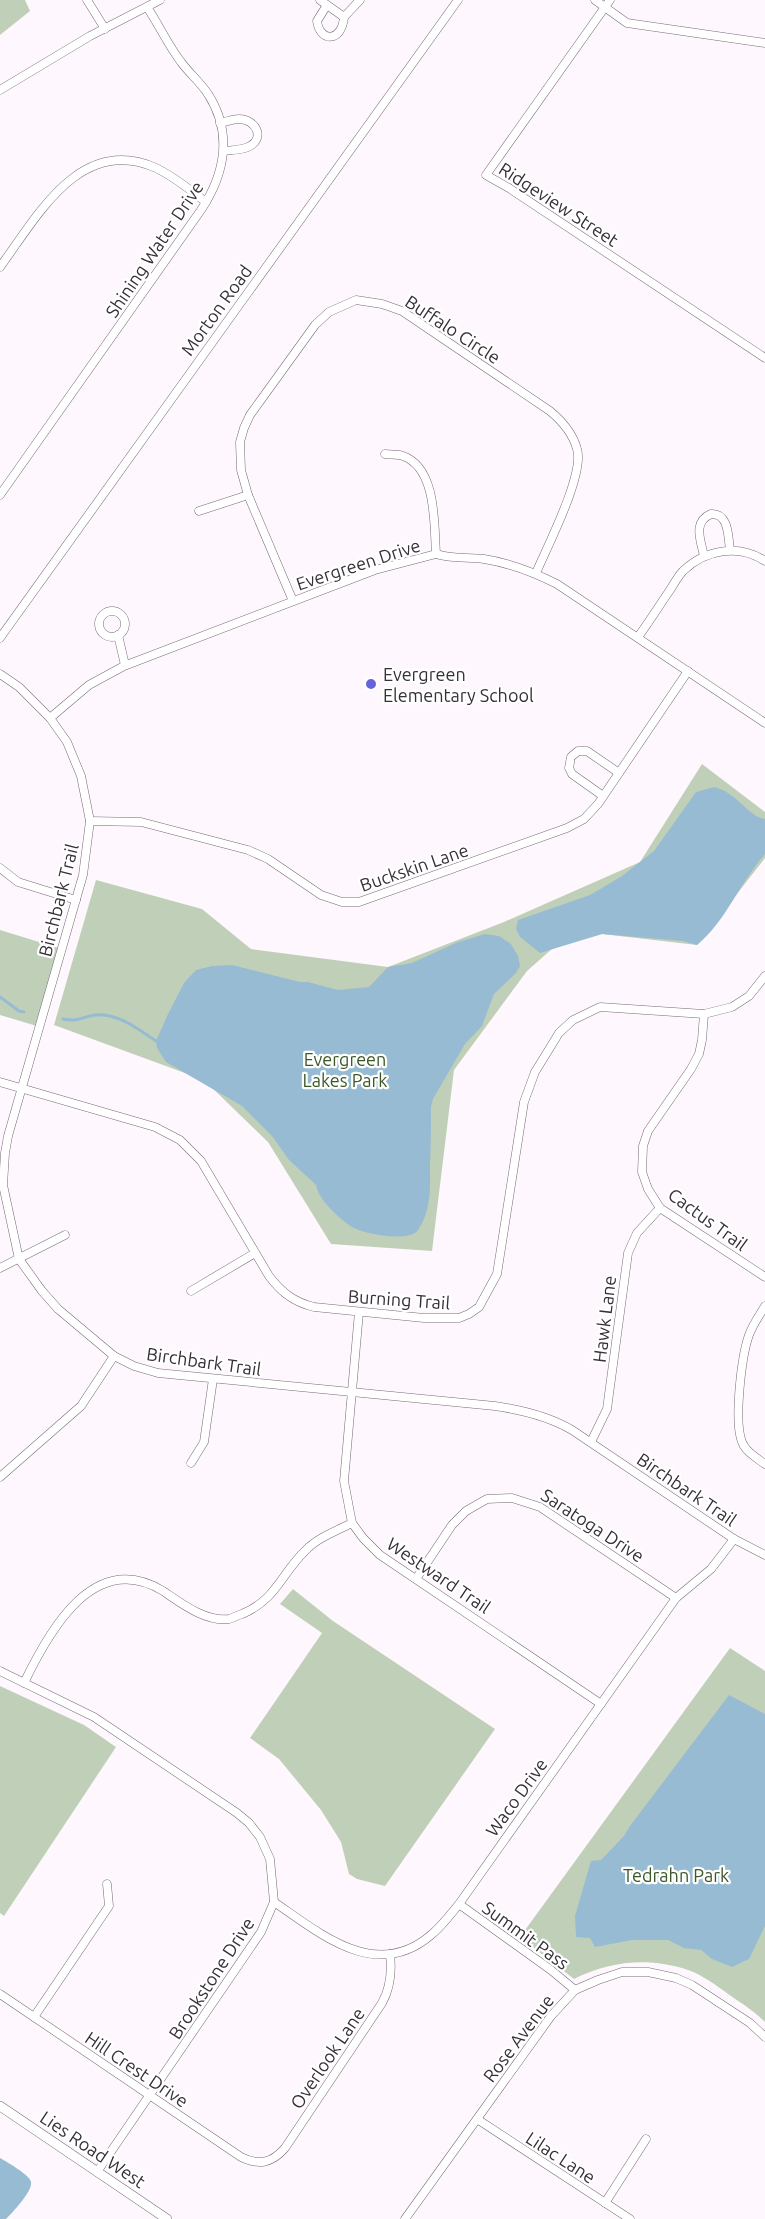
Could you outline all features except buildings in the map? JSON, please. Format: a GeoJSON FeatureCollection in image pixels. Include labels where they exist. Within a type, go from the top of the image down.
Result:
{"type":"FeatureCollection","features":[{"type":"Feature","properties":{"kind":"street"},"geometry":{"type":"LineString","coordinates":[[87,0],[105,29]]}},
{"type":"Feature","properties":{"kind":"street"},"geometry":{"type":"LineString","coordinates":[[0,90],[160,0]]}},
{"type":"Feature","properties":{"kind":"street"},"geometry":{"type":"LineString","coordinates":[[320,0],[344,17]]}},
{"type":"Feature","properties":{"kind":"street"},"geometry":{"type":"LineString","coordinates":[[327,5],[317,21],[320,30],[332,37],[338,35],[342,30],[344,17],[360,0]]}},
{"type":"Feature","properties":{"kind":"street","name":"Morton Road"},"geometry":{"type":"LineString","coordinates":[[0,638],[458,0]]}},
{"type":"Feature","properties":{"kind":"street"},"geometry":{"type":"LineString","coordinates":[[595,0],[607,4],[627,23],[765,43]]}},
{"type":"Feature","properties":{"kind":"street","name":"Ridgeview Street"},"geometry":{"type":"LineString","coordinates":[[607,4],[486,175],[765,358]]}},
{"type":"Feature","properties":{"kind":"street","name":"Shining Water Drive"},"geometry":{"type":"LineString","coordinates":[[0,495],[206,202],[218,180],[224,151],[220,123],[209,96],[182,65],[147,7]]}},
{"type":"Feature","properties":{"kind":"street"},"geometry":{"type":"LineString","coordinates":[[220,123],[239,119],[248,121],[256,126],[258,133],[256,141],[249,147],[224,151]]}},
{"type":"Feature","properties":{"kind":"street"},"geometry":{"type":"LineString","coordinates":[[0,267],[62,185],[79,173],[106,162],[137,163],[155,168],[169,175],[206,202]]}},
{"type":"Feature","properties":{"kind":"street","name":"Buffalo Circle"},"geometry":{"type":"LineString","coordinates":[[292,601],[248,495],[239,454],[242,435],[250,415],[315,325],[322,317],[356,300],[382,303],[402,311],[550,411],[568,431],[578,450],[575,479],[536,573]]}},
{"type":"Feature","properties":{"kind":"street"},"geometry":{"type":"LineString","coordinates":[[385,454],[403,456],[415,463],[425,479],[433,500],[436,554]]}},
{"type":"Feature","properties":{"kind":"street"},"geometry":{"type":"LineString","coordinates":[[199,511],[248,495]]}},
{"type":"Feature","properties":{"kind":"street"},"geometry":{"type":"LineString","coordinates":[[704,556],[699,528],[702,519],[711,514],[716,514],[725,521],[730,550]]}},
{"type":"Feature","properties":{"kind":"street"},"geometry":{"type":"LineString","coordinates":[[638,637],[682,572],[704,556],[730,550],[754,554],[765,561]]}},
{"type":"Feature","properties":{"kind":"street","name":"Evergreen Drive"},"geometry":{"type":"LineString","coordinates":[[50,717],[89,685],[125,665],[375,570],[436,554],[445,557],[482,559],[536,573],[569,591],[765,723]]}},
{"type":"Feature","properties":{"kind":"street"},"geometry":{"type":"LineString","coordinates":[[118,635],[125,665]]}},
{"type":"Feature","properties":{"kind":"street","name":"Buckskin Lane"},"geometry":{"type":"LineString","coordinates":[[90,821],[141,822],[248,850],[268,859],[321,895],[342,902],[359,902],[567,828],[584,819],[603,796],[688,671]]}},
{"type":"Feature","properties":{"kind":"street","name":"Birchbark Trail"},"geometry":{"type":"LineString","coordinates":[[0,674],[20,687],[50,717],[66,742],[81,776],[90,821],[86,859],[76,900],[8,1136],[3,1175],[3,1185],[19,1259],[50,1301],[114,1356],[134,1366],[158,1373],[522,1410],[565,1426],[734,1539],[765,1555]]}},
{"type":"Feature","properties":{"kind":"street"},"geometry":{"type":"LineString","coordinates":[[603,796],[572,774],[569,768],[571,757],[578,751],[587,752],[619,773]]}},
{"type":"Feature","properties":{"kind":"street"},"geometry":{"type":"LineString","coordinates":[[0,868],[18,882],[76,900]]}},
{"type":"Feature","properties":{"kind":"street","name":"Burning Trail"},"geometry":{"type":"LineString","coordinates":[[0,1082],[155,1127],[180,1140],[201,1161],[269,1276],[289,1298],[314,1307],[424,1318],[459,1317],[479,1307],[493,1284],[499,1267],[519,1122],[524,1102],[543,1056],[566,1025],[581,1015],[600,1007],[704,1014],[732,1007],[741,1002],[755,990],[765,976]]}},
{"type":"Feature","properties":{"kind":"street","name":"Cactus Trail"},"geometry":{"type":"LineString","coordinates":[[704,1014],[701,1047],[695,1063],[651,1125],[643,1146],[642,1172],[648,1189],[660,1208],[765,1277]]}},
{"type":"Feature","properties":{"kind":"street","name":"Hawk Lane"},"geometry":{"type":"LineString","coordinates":[[591,1442],[607,1410],[628,1252],[637,1233],[660,1208]]}},
{"type":"Feature","properties":{"kind":"street"},"geometry":{"type":"LineString","coordinates":[[0,1268],[65,1235]]}},
{"type":"Feature","properties":{"kind":"street"},"geometry":{"type":"LineString","coordinates":[[191,1291],[255,1253]]}},
{"type":"Feature","properties":{"kind":"street"},"geometry":{"type":"LineString","coordinates":[[765,1306],[747,1342],[738,1405],[739,1434],[744,1446],[765,1464]]}},
{"type":"Feature","properties":{"kind":"street","name":"Westward Trail"},"geometry":{"type":"LineString","coordinates":[[359,1312],[344,1481],[352,1523],[372,1548],[602,1704]]}},
{"type":"Feature","properties":{"kind":"street"},"geometry":{"type":"LineString","coordinates":[[0,1477],[81,1406],[114,1356]]}},
{"type":"Feature","properties":{"kind":"street"},"geometry":{"type":"LineString","coordinates":[[191,1463],[204,1442],[213,1379]]}},
{"type":"Feature","properties":{"kind":"street","name":"Saratoga Drive"},"geometry":{"type":"LineString","coordinates":[[416,1579],[452,1525],[466,1511],[487,1499],[512,1498],[540,1507],[676,1598]]}},
{"type":"Feature","properties":{"kind":"street"},"geometry":{"type":"LineString","coordinates":[[24,1683],[35,1660],[69,1609],[81,1596],[95,1587],[104,1583],[135,1580],[161,1590],[194,1612],[229,1619],[264,1602],[306,1549],[352,1523]]}},
{"type":"Feature","properties":{"kind":"street","name":"Waco Drive"},"geometry":{"type":"LineString","coordinates":[[274,1902],[340,1946],[360,1953],[390,1954],[417,1945],[430,1937],[459,1904],[676,1598],[711,1569],[734,1539]]}},
{"type":"Feature","properties":{"kind":"street","name":"Brookstone Drive"},"geometry":{"type":"LineString","coordinates":[[0,1671],[94,1717],[237,1813],[260,1837],[270,1859],[274,1902],[261,1932],[96,2172]]}},
{"type":"Feature","properties":{"kind":"street"},"geometry":{"type":"LineString","coordinates":[[34,2017],[109,1906],[107,1884]]}},
{"type":"Feature","properties":{"kind":"street","name":"Summit Pass"},"geometry":{"type":"LineString","coordinates":[[459,1904],[575,1990]]}},
{"type":"Feature","properties":{"kind":"street","name":"Overlook Lane"},"geometry":{"type":"LineString","coordinates":[[261,2163],[268,2162],[285,2148],[382,2003],[389,1988],[392,1969],[390,1954]]}},
{"type":"Feature","properties":{"kind":"street","name":"Rose Avenue"},"geometry":{"type":"LineString","coordinates":[[405,2219],[551,2016],[575,1990],[622,1972],[663,1974],[692,1985],[750,2023],[765,2037]]}},
{"type":"Feature","properties":{"kind":"street","name":"Hill Crest Drive"},"geometry":{"type":"LineString","coordinates":[[0,1994],[241,2157],[261,2163]]}},
{"type":"Feature","properties":{"kind":"street","name":"Lies Road West"},"geometry":{"type":"LineString","coordinates":[[0,2106],[167,2219]]}},
{"type":"Feature","properties":{"kind":"street","name":"Lilac Lane"},"geometry":{"type":"LineString","coordinates":[[477,2119],[630,2219]]}},
{"type":"Feature","properties":{"kind":"street"},"geometry":{"type":"LineString","coordinates":[[604,2203],[646,2139]]}},
{"type":"Feature","properties":{"kind":"green space"},"geometry":{"type":"Polygon","coordinates":[[[0,0],[25,0],[30,11],[0,35],[0,0]]]}},
{"type":"Feature","properties":{"kind":"green space","name":"Evergreen Lakes Park"},"geometry":{"type":"Polygon","coordinates":[[[702,764],[765,812],[765,858],[697,945],[602,934],[553,948],[527,971],[454,1070],[432,1251],[331,1244],[268,1142],[204,1080],[54,1025],[96,880],[202,909],[251,949],[388,967],[504,922],[640,862],[702,764]]]}},
{"type":"Feature","properties":{"kind":"green space"},"geometry":{"type":"Polygon","coordinates":[[[0,930],[62,949],[40,1027],[0,1015],[0,930]]]}},
{"type":"Feature","properties":{"kind":"green space"},"geometry":{"type":"Polygon","coordinates":[[[293,1589],[333,1621],[495,1729],[385,1886],[357,1879],[349,1874],[341,1842],[321,1810],[279,1759],[250,1738],[322,1633],[280,1604],[293,1589]]]}},
{"type":"Feature","properties":{"kind":"green space","name":"Tedrahn Park"},"geometry":{"type":"Polygon","coordinates":[[[730,1648],[765,1671],[765,2022],[714,1984],[688,1970],[659,1963],[630,1963],[602,1968],[574,1979],[520,1937],[730,1648]]]}},
{"type":"Feature","properties":{"kind":"green space"},"geometry":{"type":"Polygon","coordinates":[[[0,1686],[84,1725],[116,1747],[4,1916],[0,1913],[0,1686]]]}},
{"type":"Feature","properties":{"kind":"water"},"geometry":{"type":"Polygon","coordinates":[[[714,787],[729,794],[753,814],[765,819],[765,854],[725,913],[697,945],[683,941],[602,934],[540,953],[520,937],[516,929],[518,920],[590,895],[622,876],[654,851],[696,792],[714,787]]]}},
{"type":"Feature","properties":{"kind":"water"},"geometry":{"type":"Polygon","coordinates":[[[485,934],[499,936],[511,944],[518,956],[520,966],[516,973],[494,994],[482,1026],[465,1044],[433,1099],[429,1197],[423,1222],[413,1234],[386,1236],[352,1227],[330,1209],[316,1185],[289,1160],[272,1136],[242,1106],[166,1062],[157,1048],[156,1041],[168,1014],[184,983],[196,970],[232,965],[338,990],[369,987],[388,967],[412,963],[458,942],[485,934]]]}},
{"type":"Feature","properties":{"kind":"water","name":"Tedrahn Park"},"geometry":{"type":"Polygon","coordinates":[[[729,1695],[765,1714],[765,1926],[749,1959],[732,1967],[712,1959],[701,1950],[684,1948],[668,1940],[632,1940],[595,1947],[590,1938],[576,1937],[575,1916],[591,1861],[601,1860],[624,1836],[729,1695]]]}},
{"type":"Feature","properties":{"kind":"water"},"geometry":{"type":"Polygon","coordinates":[[[0,2158],[23,2172],[31,2182],[26,2196],[6,2219],[0,2219],[0,2158]]]}},
{"type":"Feature","properties":{"kind":"waterway"},"geometry":{"type":"LineString","coordinates":[[0,997],[19,1011],[24,1012]]}},
{"type":"Feature","properties":{"kind":"waterway"},"geometry":{"type":"LineString","coordinates":[[63,1019],[76,1020],[95,1015],[111,1016],[156,1041]]}},
{"type":"Feature","properties":{"kind":"place","name":"Evergreen Elementary School"},"geometry":{"type":"Point","coordinates":[371,684]}}]}
